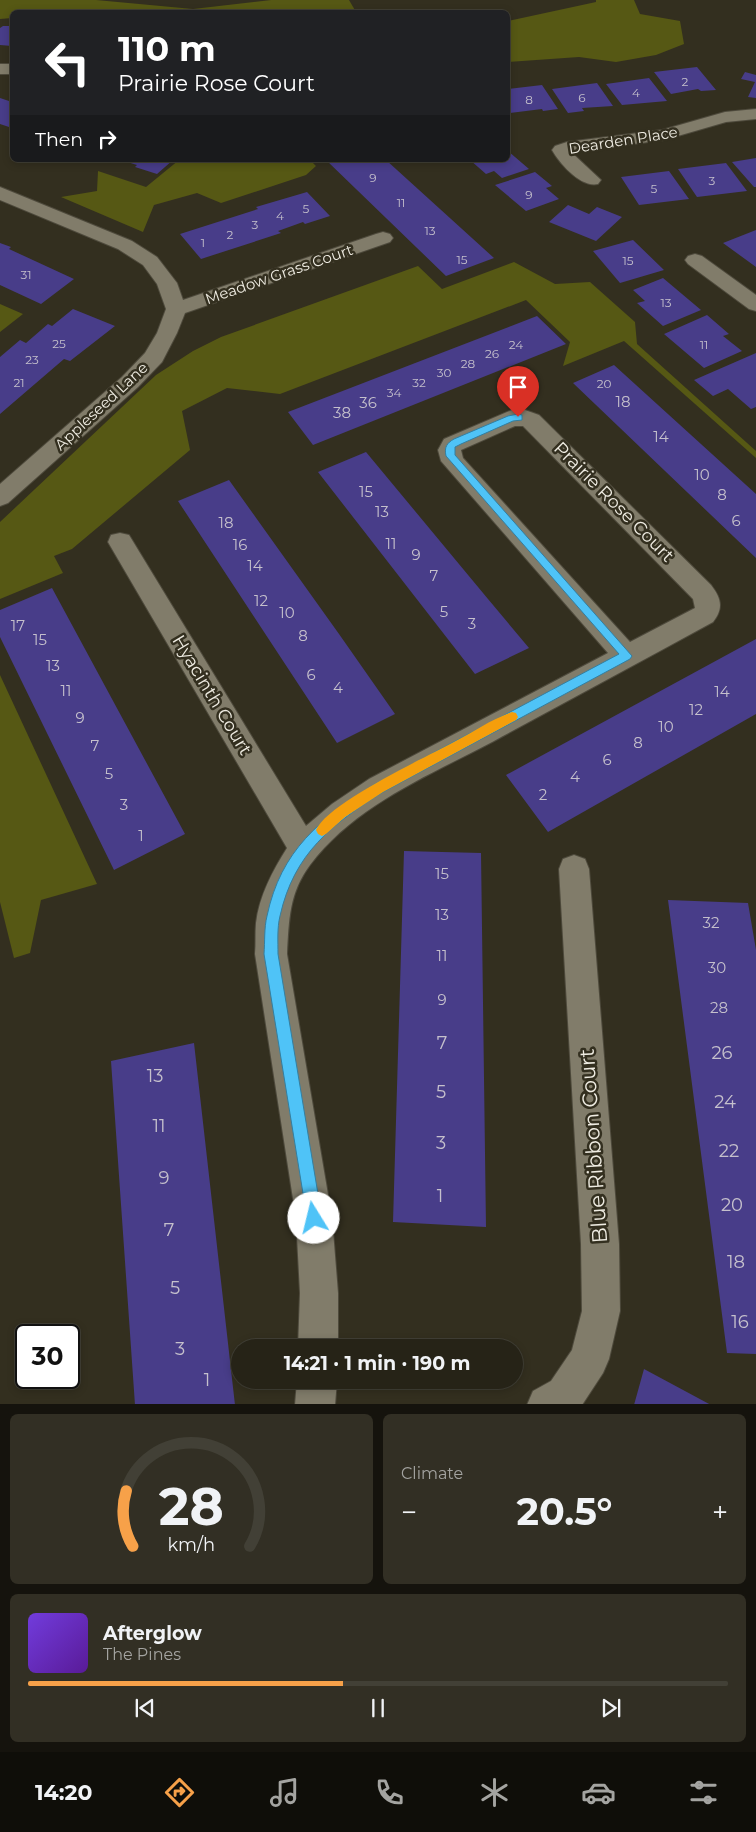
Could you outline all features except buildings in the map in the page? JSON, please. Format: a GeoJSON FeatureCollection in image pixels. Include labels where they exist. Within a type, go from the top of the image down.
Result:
{"type":"FeatureCollection","features":[{"type":"Feature","properties":{"kind":"street","name":"Dearden Place"},"geometry":{"type":"LineString","coordinates":[[592,180],[565,157],[561,150],[566,147],[664,135],[725,117],[756,114]]}},
{"type":"Feature","properties":{"kind":"street"},"geometry":{"type":"LineString","coordinates":[[0,192],[125,246],[150,261],[167,283],[176,309]]}},
{"type":"Feature","properties":{"kind":"street","name":"Meadow Grass Court"},"geometry":{"type":"LineString","coordinates":[[176,309],[383,238]]}},
{"type":"Feature","properties":{"kind":"street"},"geometry":{"type":"LineString","coordinates":[[695,260],[752,298]]}},
{"type":"Feature","properties":{"kind":"street","name":"Appleseed Lane"},"geometry":{"type":"LineString","coordinates":[[0,497],[130,382],[154,356],[167,332],[176,309]]}},
{"type":"Feature","properties":{"kind":"street","name":"Prairie Rose Court"},"geometry":{"type":"LineString","coordinates":[[512,418],[531,420],[706,597],[709,604],[708,610],[704,615],[626,656],[453,461],[449,450],[452,445],[512,418]]}},
{"type":"Feature","properties":{"kind":"street","name":"Hyacinth Court"},"geometry":{"type":"LineString","coordinates":[[120,542],[303,848]]}},
{"type":"Feature","properties":{"kind":"street"},"geometry":{"type":"LineString","coordinates":[[318,1339],[319,1293],[314,1218],[271,954],[273,917],[285,877],[303,848],[340,813],[379,788],[626,656]]}},
{"type":"Feature","properties":{"kind":"street","name":"Blue Ribbon Court"},"geometry":{"type":"LineString","coordinates":[[547,1404],[565,1395],[589,1359],[601,1311],[600,1244],[574,869]]}},
{"type":"Feature","properties":{"kind":"street"},"geometry":{"type":"LineString","coordinates":[[315,1404],[316,1389]]}},
{"type":"Feature","properties":{"kind":"shaded area"},"geometry":{"type":"Polygon","coordinates":[[[0,0],[96,0],[193,9],[271,0],[349,0],[355,10],[10,10],[10,18],[0,19],[0,0]]]}},
{"type":"Feature","properties":{"kind":"shaded area"},"geometry":{"type":"Polygon","coordinates":[[[596,0],[634,0],[640,14],[680,21],[684,44],[656,55],[616,62],[579,57],[510,62],[510,21],[596,2],[596,0]]]}},
{"type":"Feature","properties":{"kind":"shaded area"},"geometry":{"type":"Polygon","coordinates":[[[177,162],[312,162],[316,166],[306,175],[221,203],[197,193],[154,205],[143,232],[61,197],[97,191],[98,171],[146,187],[177,162]]]}},
{"type":"Feature","properties":{"kind":"shaded area"},"geometry":{"type":"Polygon","coordinates":[[[514,262],[555,284],[590,282],[635,322],[637,344],[756,451],[756,458],[624,341],[563,366],[570,342],[526,300],[280,394],[227,388],[182,411],[190,450],[72,549],[54,556],[63,573],[0,599],[0,522],[156,375],[193,351],[221,337],[418,266],[442,289],[514,262]]]}},
{"type":"Feature","properties":{"kind":"shaded area"},"geometry":{"type":"Polygon","coordinates":[[[0,304],[23,314],[0,332],[0,304]]]}},
{"type":"Feature","properties":{"kind":"shaded area"},"geometry":{"type":"Polygon","coordinates":[[[0,675],[97,884],[41,900],[30,953],[14,958],[0,902],[0,675]]]}},
{"type":"Feature","properties":{"kind":"slow traffic"},"geometry":{"type":"LineString","coordinates":[[322,830],[340,813],[379,788],[512,717]]}},
{"type":"Feature","properties":{"kind":"route"},"geometry":{"type":"LineString","coordinates":[[314,1218],[271,954],[273,917],[285,877],[303,848],[350,806],[379,788],[626,656],[450,456],[449,450],[452,445],[518,417]]}}]}
